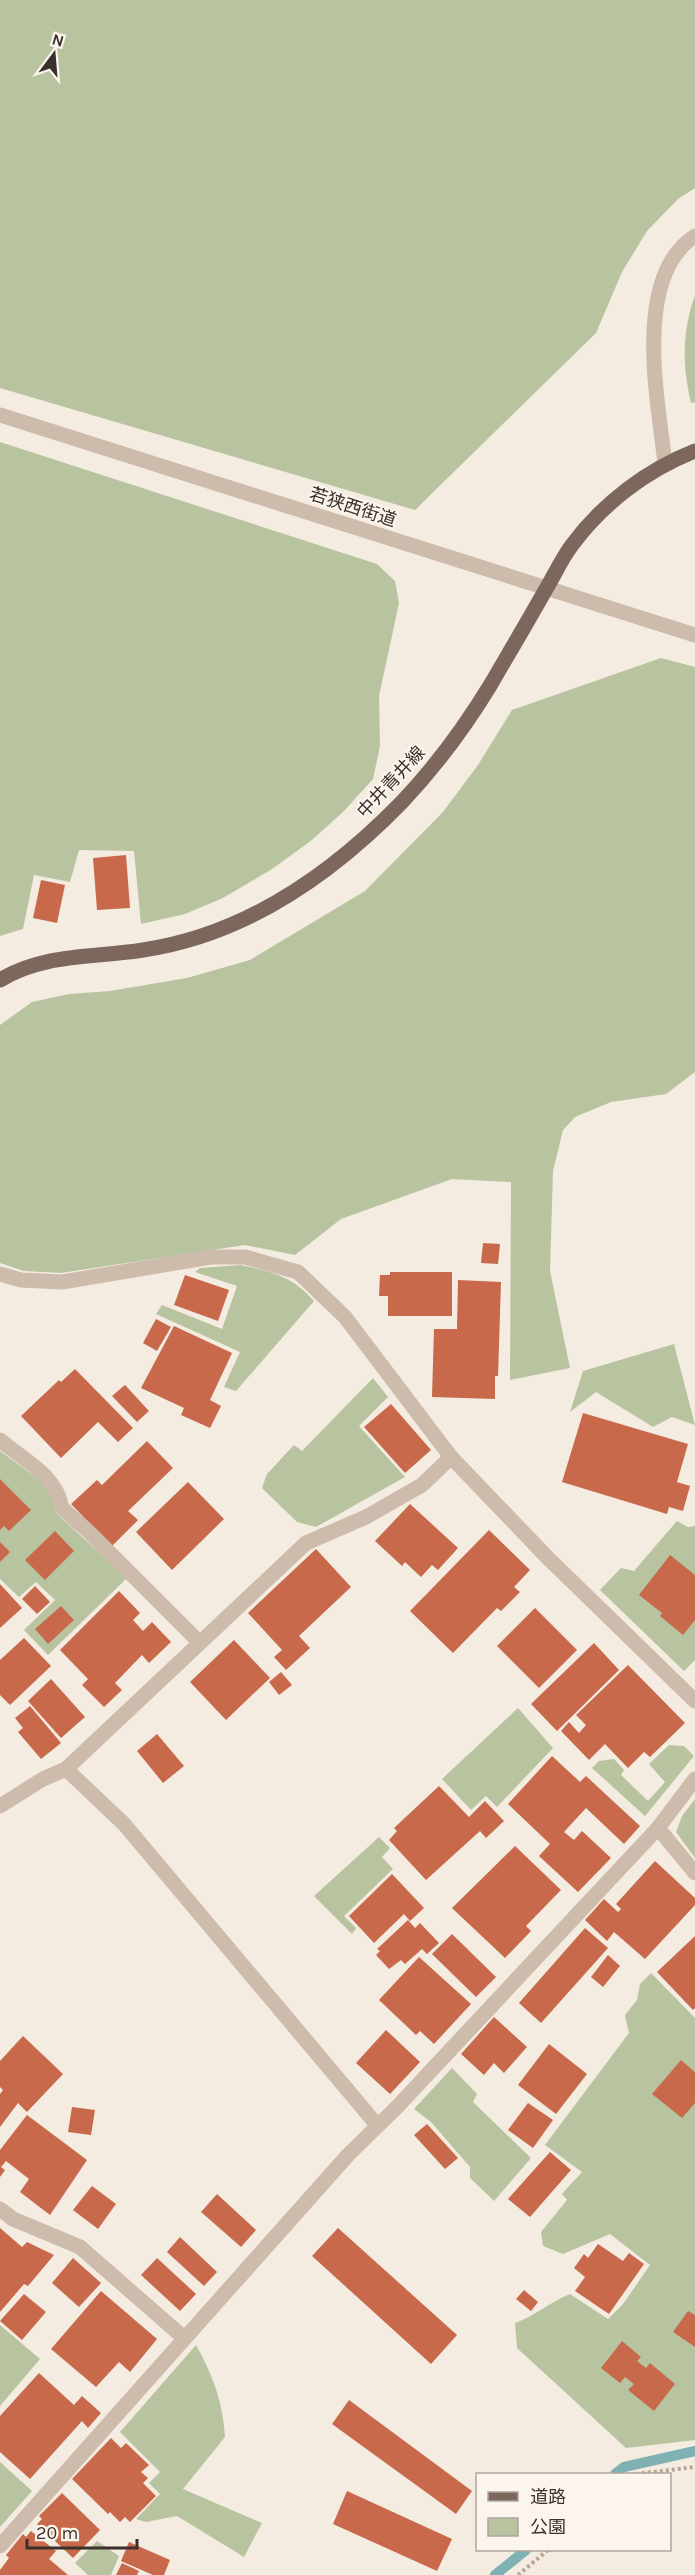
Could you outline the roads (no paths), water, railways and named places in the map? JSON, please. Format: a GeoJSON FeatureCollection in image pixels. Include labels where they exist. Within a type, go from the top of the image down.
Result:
{"type":"FeatureCollection","features":[{"type":"Feature","properties":{"kind":"main road","name":"中井青井線"},"geometry":{"type":"LineString","coordinates":[[0,980],[19,968],[66,957],[141,951],[183,943],[227,928],[275,905],[359,845],[440,760],[489,687],[571,545],[615,498],[665,463],[695,451]]}},
{"type":"Feature","properties":{"kind":"street"},"geometry":{"type":"LineString","coordinates":[[665,463],[655,370],[655,319],[663,277],[685,243],[695,236]]}},
{"type":"Feature","properties":{"kind":"street","name":"若狭西街道"},"geometry":{"type":"LineString","coordinates":[[0,415],[546,589],[695,634]]}},
{"type":"Feature","properties":{"kind":"street"},"geometry":{"type":"LineString","coordinates":[[0,1274],[21,1280],[62,1282],[212,1257],[245,1257],[298,1272],[345,1317],[451,1457],[546,1556],[695,1701]]}},
{"type":"Feature","properties":{"kind":"street"},"geometry":{"type":"LineString","coordinates":[[0,1440],[46,1474],[59,1493],[62,1508],[199,1642]]}},
{"type":"Feature","properties":{"kind":"street"},"geometry":{"type":"LineString","coordinates":[[0,1806],[43,1779],[66,1769],[306,1543],[366,1517],[422,1485],[451,1457]]}},
{"type":"Feature","properties":{"kind":"street"},"geometry":{"type":"LineString","coordinates":[[66,1769],[124,1824],[377,2125]]}},
{"type":"Feature","properties":{"kind":"street"},"geometry":{"type":"LineString","coordinates":[[0,2546],[183,2337],[377,2125],[658,1828],[695,1779]]}},
{"type":"Feature","properties":{"kind":"street"},"geometry":{"type":"LineString","coordinates":[[658,1828],[695,1873]]}},
{"type":"Feature","properties":{"kind":"street"},"geometry":{"type":"LineString","coordinates":[[0,2209],[13,2219],[80,2247],[183,2337]]}},
{"type":"Feature","properties":{"kind":"waterway"},"geometry":{"type":"LineString","coordinates":[[616,2473],[624,2467],[695,2451]]}},
{"type":"Feature","properties":{"kind":"waterway"},"geometry":{"type":"LineString","coordinates":[[495,2575],[525,2551]]}}]}
